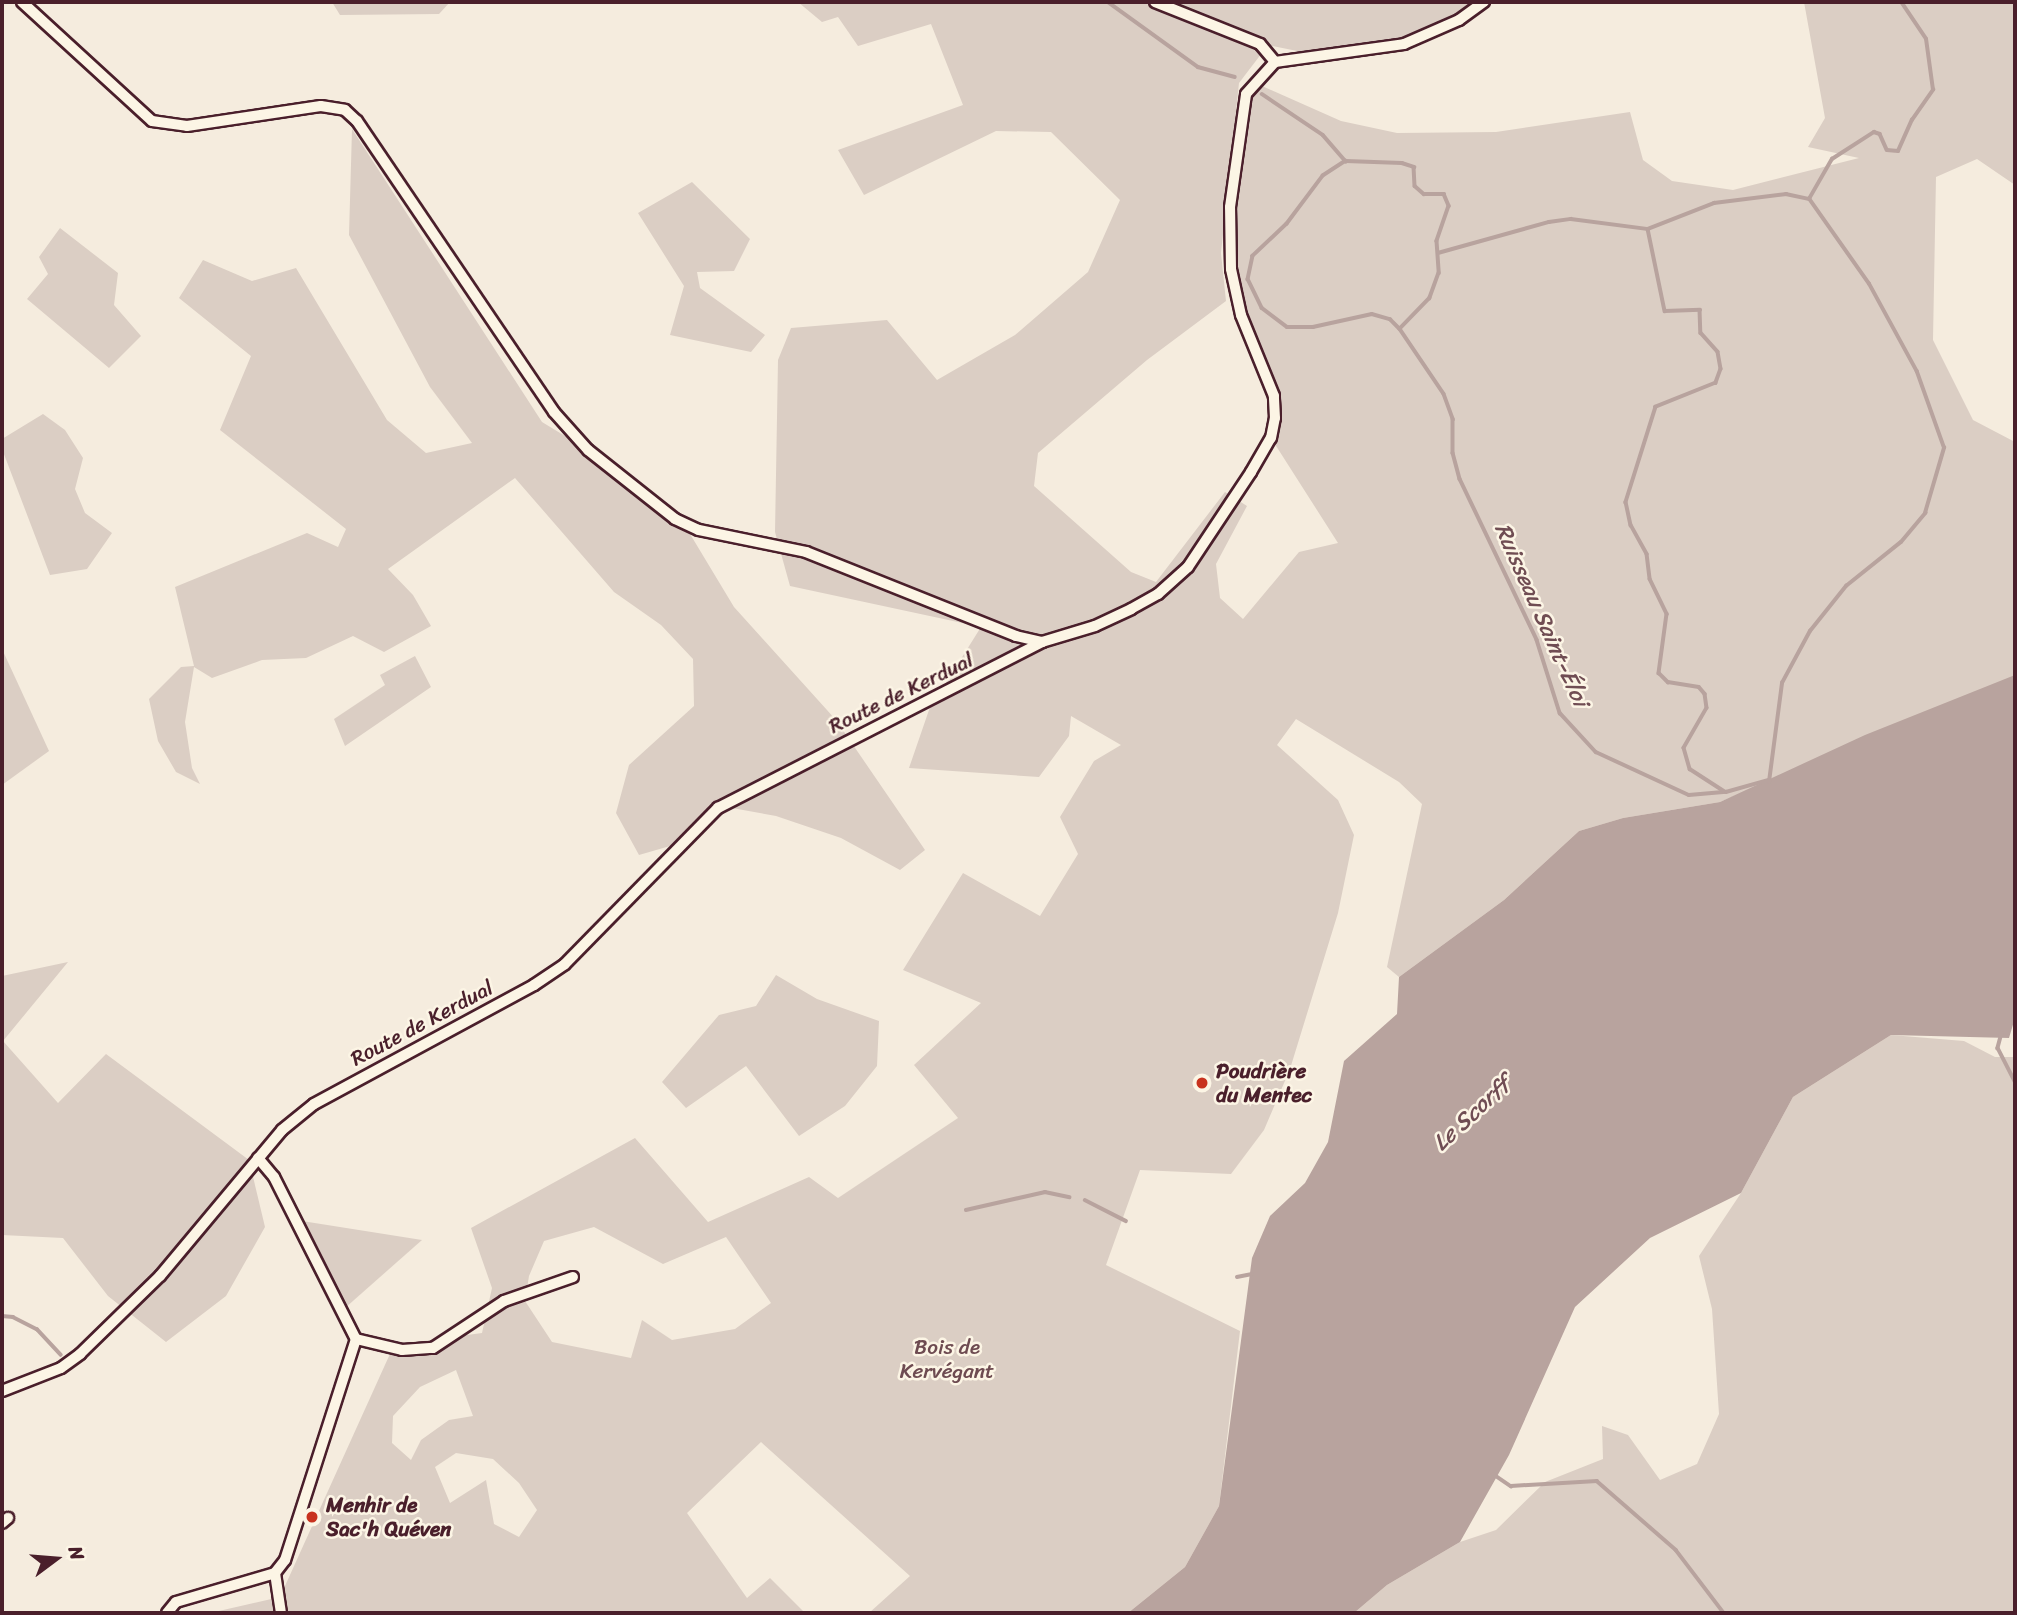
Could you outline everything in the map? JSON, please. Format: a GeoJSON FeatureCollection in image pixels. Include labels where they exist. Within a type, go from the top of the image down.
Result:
{"type":"FeatureCollection","features":[{"type":"Feature","properties":{"kind":"street"},"geometry":{"type":"LineString","coordinates":[[22,2],[152,121],[187,126],[321,106],[345,110],[365,133],[554,412],[588,450],[675,519],[699,530],[806,552],[1016,636],[1042,642]]}},
{"type":"Feature","properties":{"kind":"street"},"geometry":{"type":"LineString","coordinates":[[1155,2],[1260,44],[1275,62],[1404,44],[1459,20],[1484,2]]}},
{"type":"Feature","properties":{"kind":"street","name":"Route de Kerdual"},"geometry":{"type":"LineString","coordinates":[[2,1391],[61,1368],[80,1354],[160,1276],[282,1130],[314,1104],[534,985],[565,964],[718,807],[1042,642],[1095,626],[1158,594],[1188,567],[1270,438],[1274,396],[1241,315],[1231,270],[1230,207],[1239,116],[1245,94],[1275,62]]}},
{"type":"Feature","properties":{"kind":"street"},"geometry":{"type":"LineString","coordinates":[[167,1613],[176,1602],[275,1573],[285,1560],[356,1339],[274,1177],[258,1158]]}},
{"type":"Feature","properties":{"kind":"street"},"geometry":{"type":"LineString","coordinates":[[356,1339],[402,1350],[433,1348],[504,1301],[573,1278]]}},
{"type":"Feature","properties":{"kind":"street"},"geometry":{"type":"LineString","coordinates":[[275,1573],[281,1613]]}},
{"type":"Feature","properties":{"kind":"green space"},"geometry":{"type":"Polygon","coordinates":[[[332,2],[450,2],[439,14],[340,15],[332,2]]]}},
{"type":"Feature","properties":{"kind":"green space","name":"Bois de Kervégant"},"geometry":{"type":"Polygon","coordinates":[[[798,2],[1484,2],[1422,38],[1322,56],[1268,45],[1239,83],[1221,253],[1226,301],[1147,360],[1038,453],[1034,486],[1131,572],[1156,582],[1225,492],[1247,506],[1216,564],[1220,598],[1243,619],[1299,552],[1338,543],[1271,438],[1274,396],[1248,333],[1230,244],[1253,82],[1341,121],[1397,133],[1496,132],[1630,112],[1643,160],[1672,181],[1733,190],[1859,158],[1808,147],[1825,118],[1804,2],[2015,2],[2015,185],[1977,159],[1936,177],[1933,340],[1973,420],[2015,442],[2015,677],[1720,802],[1623,818],[1579,831],[1504,900],[1399,977],[1387,967],[1422,804],[1399,782],[1296,719],[1277,745],[1338,800],[1354,835],[1338,913],[1290,1069],[1264,1130],[1231,1174],[1140,1170],[1106,1265],[1240,1331],[1219,1506],[1185,1567],[1128,1613],[869,1613],[910,1576],[761,1442],[687,1513],[747,1598],[770,1578],[805,1613],[210,1613],[280,1597],[394,1345],[482,1333],[492,1288],[471,1228],[635,1138],[708,1222],[809,1177],[838,1198],[958,1118],[914,1065],[981,1003],[903,970],[963,873],[1040,916],[1078,854],[1060,817],[1094,761],[1121,745],[1071,716],[1069,736],[1039,777],[909,768],[929,710],[981,627],[790,586],[775,532],[778,360],[791,328],[887,320],[937,380],[1015,335],[1088,272],[1120,200],[1051,132],[996,131],[864,195],[838,150],[963,105],[931,24],[858,46],[838,17],[822,22],[798,2]],[[594,1227],[544,1241],[529,1276],[525,1301],[552,1342],[631,1358],[642,1320],[672,1340],[735,1329],[771,1303],[726,1237],[663,1264],[594,1227]],[[456,1370],[420,1387],[393,1416],[392,1443],[411,1460],[421,1440],[449,1420],[473,1416],[456,1370]],[[456,1453],[435,1467],[450,1503],[486,1480],[494,1524],[519,1537],[537,1510],[519,1483],[493,1459],[456,1453]]]}},
{"type":"Feature","properties":{"kind":"green space"},"geometry":{"type":"Polygon","coordinates":[[[352,129],[542,422],[588,450],[684,524],[734,607],[836,720],[925,850],[900,870],[841,838],[776,816],[732,808],[670,846],[639,855],[616,813],[629,765],[694,706],[693,659],[661,625],[614,592],[515,478],[388,569],[413,595],[431,626],[384,652],[353,636],[306,658],[262,660],[212,678],[194,667],[185,722],[192,768],[200,784],[176,772],[158,741],[149,699],[181,667],[194,666],[175,587],[307,533],[338,547],[346,529],[220,430],[251,356],[179,298],[203,260],[252,281],[296,268],[387,420],[426,453],[472,443],[430,387],[349,235],[352,129]]]}},
{"type":"Feature","properties":{"kind":"green space"},"geometry":{"type":"Polygon","coordinates":[[[692,182],[750,239],[734,271],[697,272],[700,288],[765,335],[751,352],[670,335],[684,286],[638,213],[692,182]]]}},
{"type":"Feature","properties":{"kind":"green space"},"geometry":{"type":"Polygon","coordinates":[[[60,228],[118,273],[114,305],[141,336],[109,368],[27,299],[48,274],[39,257],[60,228]]]}},
{"type":"Feature","properties":{"kind":"green space"},"geometry":{"type":"Polygon","coordinates":[[[43,414],[65,430],[83,458],[75,489],[85,513],[112,533],[87,569],[50,575],[2,449],[2,439],[43,414]]]}},
{"type":"Feature","properties":{"kind":"green space"},"geometry":{"type":"Polygon","coordinates":[[[2,649],[49,751],[2,785],[2,649]]]}},
{"type":"Feature","properties":{"kind":"green space"},"geometry":{"type":"Polygon","coordinates":[[[415,656],[431,687],[345,746],[334,719],[385,685],[380,675],[415,656]]]}},
{"type":"Feature","properties":{"kind":"green space"},"geometry":{"type":"Polygon","coordinates":[[[68,962],[3,1041],[58,1103],[106,1054],[249,1160],[265,1227],[226,1296],[166,1342],[108,1296],[63,1238],[2,1235],[2,976],[68,962]]]}},
{"type":"Feature","properties":{"kind":"green space"},"geometry":{"type":"Polygon","coordinates":[[[776,975],[817,999],[879,1021],[877,1066],[845,1106],[799,1136],[746,1066],[686,1108],[662,1082],[719,1015],[756,1006],[776,975]]]}},
{"type":"Feature","properties":{"kind":"green space"},"geometry":{"type":"Polygon","coordinates":[[[1891,1035],[1964,1041],[1995,1057],[2015,1057],[2015,1613],[1354,1613],[1387,1585],[1460,1542],[1496,1530],[1545,1482],[1603,1459],[1602,1426],[1628,1435],[1660,1480],[1697,1464],[1719,1414],[1712,1309],[1699,1256],[1741,1193],[1793,1097],[1891,1035]]]}},
{"type":"Feature","properties":{"kind":"green space"},"geometry":{"type":"Polygon","coordinates":[[[302,1221],[422,1240],[345,1308],[302,1221]]]}},
{"type":"Feature","properties":{"kind":"water","name":"Le Scorff"},"geometry":{"type":"Polygon","coordinates":[[[2015,675],[2015,1018],[2009,1038],[1891,1035],[1793,1097],[1741,1193],[1650,1238],[1575,1307],[1509,1455],[1460,1542],[1387,1585],[1354,1613],[1128,1613],[1185,1567],[1219,1506],[1252,1258],[1270,1216],[1305,1183],[1328,1142],[1344,1061],[1397,1014],[1399,977],[1504,900],[1579,831],[1623,818],[1720,802],[1865,735],[2015,675]]]}},
{"type":"Feature","properties":{"kind":"waterway","name":"Ruisseau Saint-Éloi"},"geometry":{"type":"LineString","coordinates":[[1108,2],[1198,67],[1235,77]]}},
{"type":"Feature","properties":{"kind":"waterway"},"geometry":{"type":"LineString","coordinates":[[1769,782],[1782,683],[1810,631],[1846,586],[1901,542],[1925,513],[1944,448],[1917,372],[1869,284],[1809,199],[1832,159],[1874,132],[1880,134],[1887,150],[1898,151],[1912,120],[1933,90],[1926,39],[1901,2]]}},
{"type":"Feature","properties":{"kind":"waterway","name":"Ruisseau Saint-Éloi"},"geometry":{"type":"LineString","coordinates":[[1262,94],[1323,135],[1346,161],[1402,163],[1414,167],[1415,186],[1424,194],[1444,194],[1449,206],[1437,241],[1439,273],[1430,298],[1400,329],[1444,394],[1453,419],[1453,453],[1460,479],[1537,640],[1560,713],[1596,752],[1689,795],[1726,792],[1768,780]]}},
{"type":"Feature","properties":{"kind":"waterway","name":"Ruisseau Saint-Éloi"},"geometry":{"type":"LineString","coordinates":[[1346,161],[1323,176],[1287,224],[1253,256],[1248,279],[1262,308],[1287,327],[1313,327],[1372,314],[1390,319],[1399,328]]}},
{"type":"Feature","properties":{"kind":"waterway"},"geometry":{"type":"LineString","coordinates":[[1438,253],[1549,222],[1571,219],[1648,229],[1714,203],[1786,194],[1809,199]]}},
{"type":"Feature","properties":{"kind":"waterway"},"geometry":{"type":"LineString","coordinates":[[1648,229],[1665,311],[1700,310],[1701,333],[1718,352],[1721,369],[1716,383],[1656,407],[1626,502],[1631,525],[1647,554],[1650,579],[1667,614],[1659,673],[1668,682],[1699,687],[1705,694],[1707,708],[1684,748],[1690,769],[1724,791]]}},
{"type":"Feature","properties":{"kind":"waterway"},"geometry":{"type":"LineString","coordinates":[[2002,1033],[1998,1048],[2015,1082]]}},
{"type":"Feature","properties":{"kind":"waterway"},"geometry":{"type":"LineString","coordinates":[[966,1210],[1045,1192],[1069,1197]]}},
{"type":"Feature","properties":{"kind":"waterway"},"geometry":{"type":"LineString","coordinates":[[1085,1200],[1126,1221]]}},
{"type":"Feature","properties":{"kind":"waterway"},"geometry":{"type":"LineString","coordinates":[[1237,1277],[1252,1274]]}},
{"type":"Feature","properties":{"kind":"waterway"},"geometry":{"type":"LineString","coordinates":[[2,1316],[13,1317],[37,1329],[61,1355]]}},
{"type":"Feature","properties":{"kind":"waterway"},"geometry":{"type":"LineString","coordinates":[[1493,1474],[1511,1486],[1597,1481],[1676,1550],[1724,1613]]}},
{"type":"Feature","properties":{"kind":"place","name":"Poudrière du Mentec"},"geometry":{"type":"Point","coordinates":[1202,1083]}},
{"type":"Feature","properties":{"kind":"place","name":"Menhir de Sac'h Quéven"},"geometry":{"type":"Point","coordinates":[312,1517]}}]}
